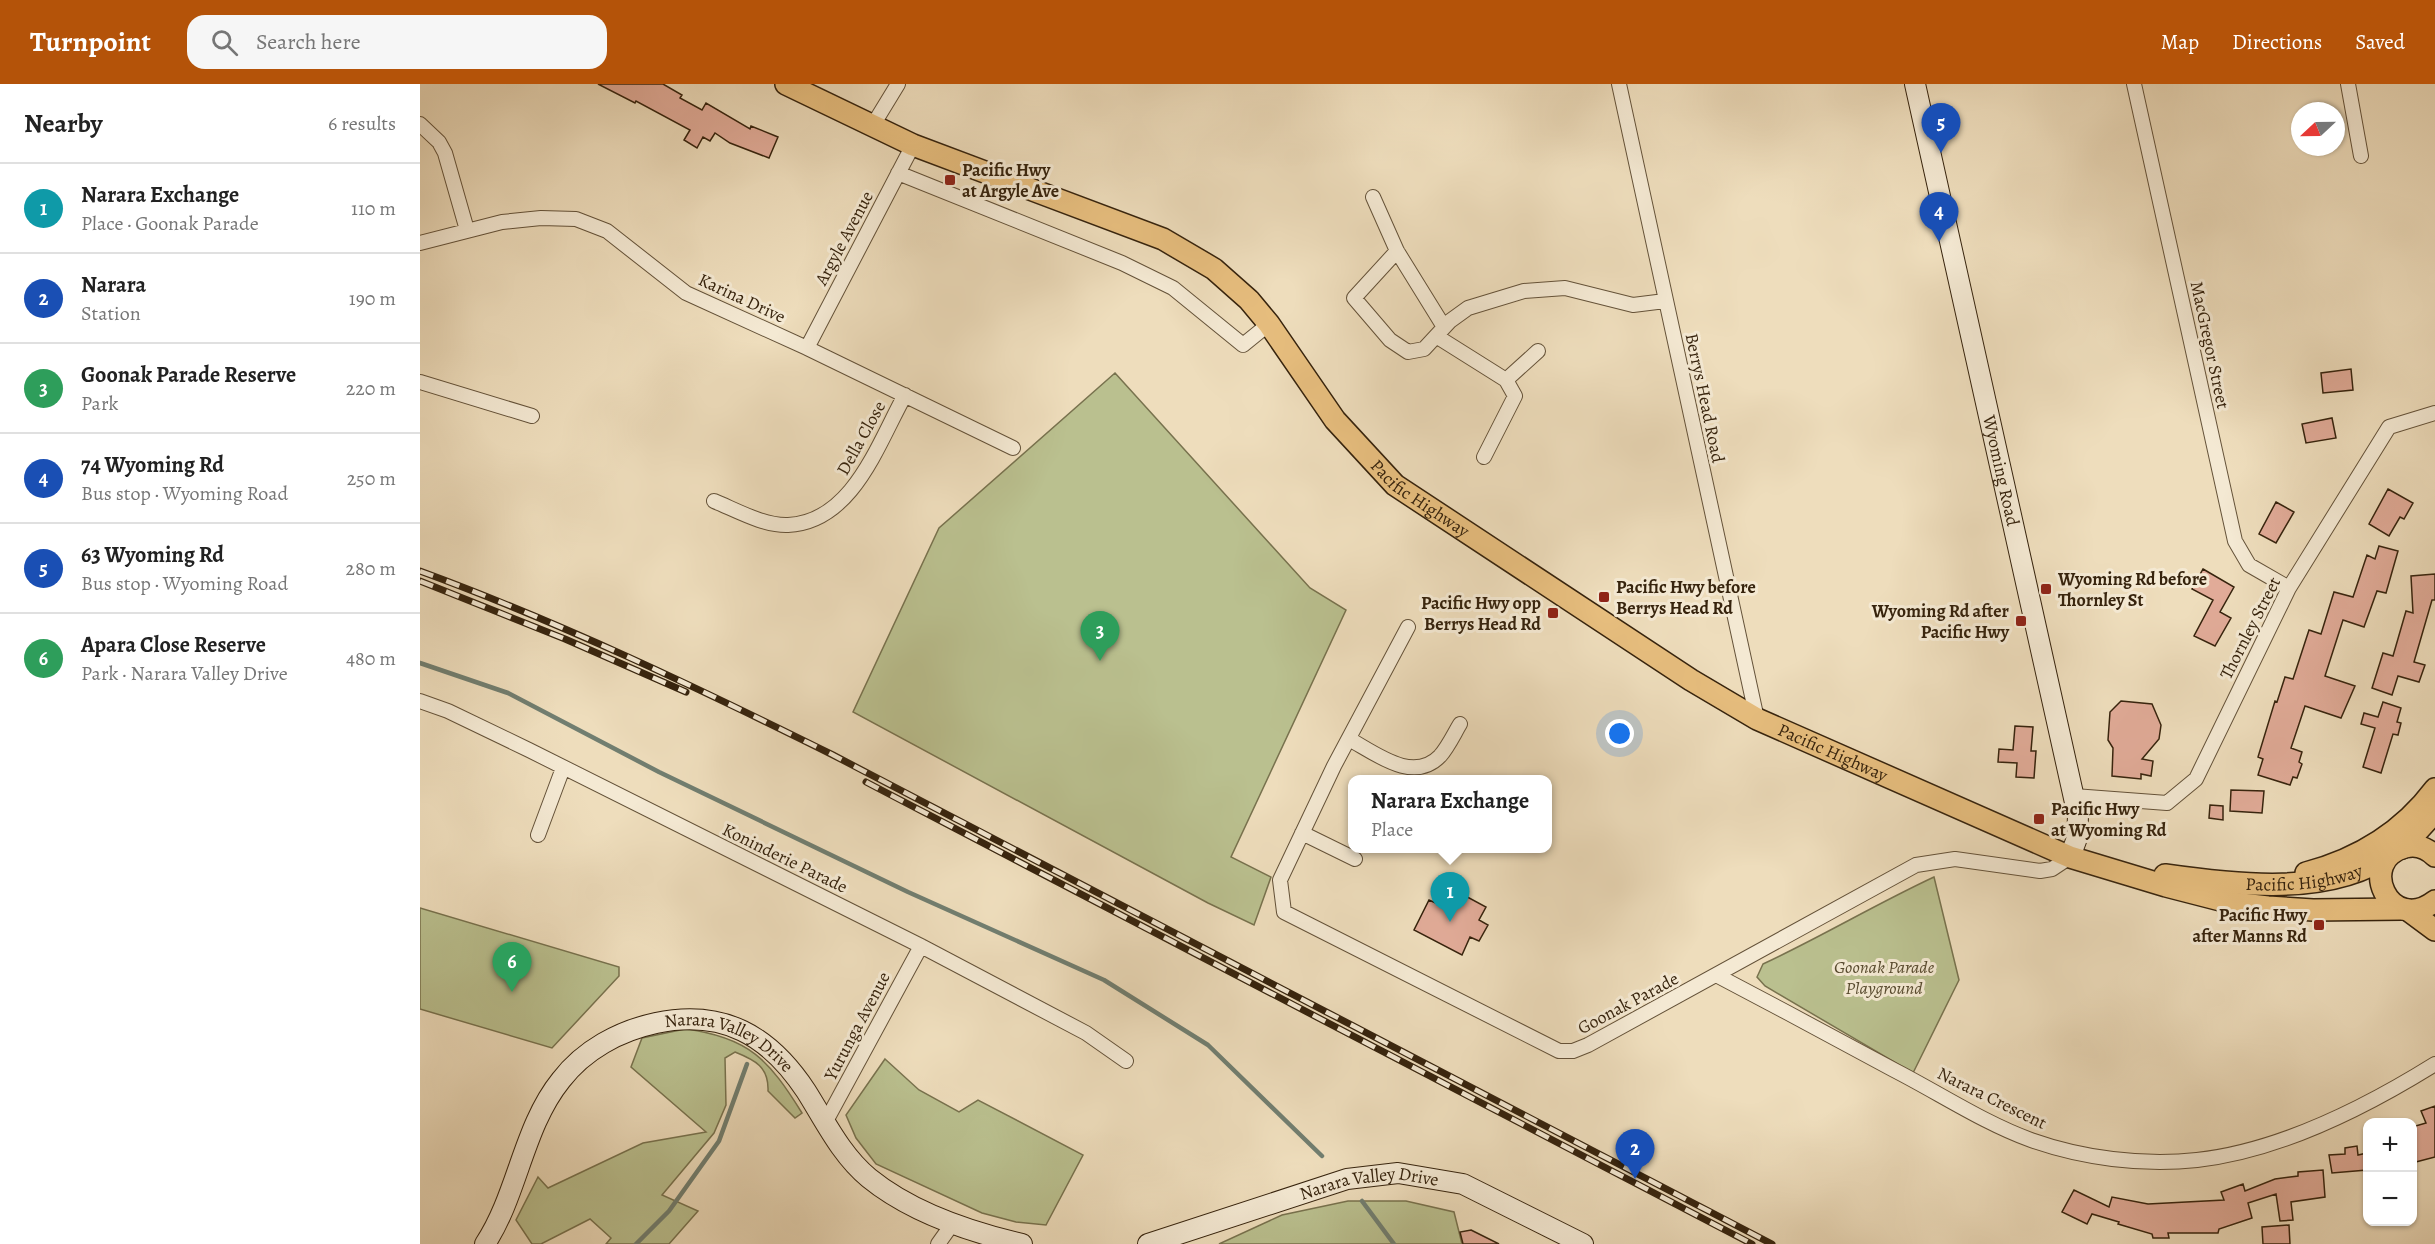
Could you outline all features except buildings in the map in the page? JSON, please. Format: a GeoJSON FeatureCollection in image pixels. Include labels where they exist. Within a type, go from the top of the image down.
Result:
{"type":"FeatureCollection","features":[{"type":"Feature","properties":{"kind":"main road","name":"Pacific Highway"},"geometry":{"type":"LineString","coordinates":[[786,84],[913,145],[1163,239],[1214,269],[1249,300],[1269,324],[1335,420],[1364,455],[1395,485],[1691,680],[1757,719],[2070,857],[2232,903],[2313,910],[2405,910],[2422,909],[2435,901]]}},
{"type":"Feature","properties":{"kind":"main road","name":"Wyoming Road"},"geometry":{"type":"LineString","coordinates":[[1915,84],[2073,796],[2078,831],[2070,857]]}},
{"type":"Feature","properties":{"kind":"main road"},"geometry":{"type":"LineString","coordinates":[[2255,882],[2316,870],[2367,851],[2398,829],[2435,789]]}},
{"type":"Feature","properties":{"kind":"main road","name":"Pacific Highway"},"geometry":{"type":"LineString","coordinates":[[2102,866],[2172,876],[2255,882],[2303,883],[2339,879],[2374,865],[2397,851],[2435,812]]}},
{"type":"Feature","properties":{"kind":"main road"},"geometry":{"type":"LineString","coordinates":[[2435,856],[2418,846],[2397,851],[2380,873],[2382,888],[2389,901],[2435,930]]}},
{"type":"Feature","properties":{"kind":"main road","name":"Narara Valley Drive"},"geometry":{"type":"LineString","coordinates":[[485,1244],[501,1213],[546,1102],[560,1081],[592,1050],[627,1033],[649,1025],[690,1019],[719,1021],[734,1026],[761,1042],[789,1067],[840,1146],[868,1177],[908,1203],[953,1223],[1022,1244]]}},
{"type":"Feature","properties":{"kind":"main road","name":"Narara Valley Drive"},"geometry":{"type":"LineString","coordinates":[[1161,1243],[1333,1182],[1369,1174],[1398,1173],[1463,1184],[1583,1244]]}},
{"type":"Feature","properties":{"kind":"street"},"geometry":{"type":"LineString","coordinates":[[873,125],[898,84]]}},
{"type":"Feature","properties":{"kind":"street","name":"Berrys Head Road"},"geometry":{"type":"LineString","coordinates":[[1618,84],[1757,719]]}},
{"type":"Feature","properties":{"kind":"street","name":"MacGregor Street"},"geometry":{"type":"LineString","coordinates":[[2134,84],[2235,541],[2249,565],[2289,588]]}},
{"type":"Feature","properties":{"kind":"street"},"geometry":{"type":"LineString","coordinates":[[2348,84],[2361,156]]}},
{"type":"Feature","properties":{"kind":"street"},"geometry":{"type":"LineString","coordinates":[[420,124],[439,142],[445,153],[467,230]]}},
{"type":"Feature","properties":{"kind":"street","name":"Argyle Avenue"},"geometry":{"type":"LineString","coordinates":[[807,348],[913,145]]}},
{"type":"Feature","properties":{"kind":"street"},"geometry":{"type":"LineString","coordinates":[[898,173],[1122,263],[1173,288],[1243,345],[1269,324]]}},
{"type":"Feature","properties":{"kind":"street"},"geometry":{"type":"LineString","coordinates":[[1373,197],[1397,251],[1440,332],[1506,380],[1515,396],[1484,457]]}},
{"type":"Feature","properties":{"kind":"street","name":"Karina Drive"},"geometry":{"type":"LineString","coordinates":[[420,243],[467,230],[541,218],[576,219],[607,231],[686,293],[807,348],[1013,448]]}},
{"type":"Feature","properties":{"kind":"street"},"geometry":{"type":"LineString","coordinates":[[1397,251],[1354,298],[1401,350],[1420,352],[1458,314],[1481,302],[1539,289],[1565,288],[1633,305],[1665,301]]}},
{"type":"Feature","properties":{"kind":"street"},"geometry":{"type":"LineString","coordinates":[[1506,380],[1538,351]]}},
{"type":"Feature","properties":{"kind":"street"},"geometry":{"type":"LineString","coordinates":[[420,382],[532,416]]}},
{"type":"Feature","properties":{"kind":"street","name":"Della Close"},"geometry":{"type":"LineString","coordinates":[[714,501],[748,516],[787,525],[808,521],[827,513],[852,490],[905,395]]}},
{"type":"Feature","properties":{"kind":"street","name":"Thornley Street"},"geometry":{"type":"LineString","coordinates":[[2073,796],[2167,803],[2196,778],[2289,588],[2388,427],[2435,413]]}},
{"type":"Feature","properties":{"kind":"street","name":"Goonak Parade"},"geometry":{"type":"LineString","coordinates":[[1408,627],[1349,739],[1280,880],[1284,912],[1559,1051],[1580,1049],[1718,976],[1916,865],[1955,859],[2040,871],[2058,866],[2070,857]]}},
{"type":"Feature","properties":{"kind":"street","name":"Koninderie Parade"},"geometry":{"type":"LineString","coordinates":[[420,701],[448,711],[921,946],[1086,1033],[1126,1061]]}},
{"type":"Feature","properties":{"kind":"street"},"geometry":{"type":"LineString","coordinates":[[1349,739],[1401,766],[1418,768],[1434,761],[1442,754],[1460,724]]}},
{"type":"Feature","properties":{"kind":"street"},"geometry":{"type":"LineString","coordinates":[[538,835],[563,768]]}},
{"type":"Feature","properties":{"kind":"street"},"geometry":{"type":"LineString","coordinates":[[1302,833],[1355,860]]}},
{"type":"Feature","properties":{"kind":"street","name":"Yurunga Avenue"},"geometry":{"type":"LineString","coordinates":[[825,1123],[921,946]]}},
{"type":"Feature","properties":{"kind":"street","name":"Narara Crescent"},"geometry":{"type":"LineString","coordinates":[[1718,976],[2031,1140],[2104,1158],[2150,1161],[2197,1160],[2237,1152],[2336,1117],[2435,1064]]}},
{"type":"Feature","properties":{"kind":"street"},"geometry":{"type":"LineString","coordinates":[[938,1244],[953,1223]]}},
{"type":"Feature","properties":{"kind":"green space"},"geometry":{"type":"Polygon","coordinates":[[[1115,373],[1310,588],[1346,610],[1231,857],[1271,877],[1254,925],[1208,903],[853,712],[939,528],[1115,373]]]}},
{"type":"Feature","properties":{"kind":"green space","name":"Goonak Parade Playground"},"geometry":{"type":"Polygon","coordinates":[[[1934,877],[1959,980],[1913,1073],[1765,986],[1757,977],[1763,964],[1934,877]]]}},
{"type":"Feature","properties":{"kind":"green space"},"geometry":{"type":"Polygon","coordinates":[[[420,908],[619,967],[619,976],[552,1048],[420,1009],[420,908]]]}},
{"type":"Feature","properties":{"kind":"green space"},"geometry":{"type":"Polygon","coordinates":[[[685,1029],[726,1038],[755,1054],[779,1079],[802,1113],[795,1118],[768,1091],[768,1083],[763,1070],[749,1058],[735,1052],[725,1058],[726,1105],[714,1133],[662,1195],[698,1211],[669,1244],[606,1244],[611,1238],[590,1219],[541,1244],[532,1244],[516,1220],[538,1177],[548,1188],[643,1143],[706,1132],[631,1067],[642,1038],[685,1029]]]}},
{"type":"Feature","properties":{"kind":"green space"},"geometry":{"type":"Polygon","coordinates":[[[885,1059],[919,1090],[959,1112],[978,1100],[1083,1155],[1046,1225],[1016,1222],[982,1213],[876,1164],[856,1138],[846,1115],[885,1059]]]}},
{"type":"Feature","properties":{"kind":"green space"},"geometry":{"type":"Polygon","coordinates":[[[1348,1201],[1406,1201],[1454,1212],[1462,1244],[1219,1244],[1282,1215],[1348,1201]]]}},
{"type":"Feature","properties":{"kind":"waterway"},"geometry":{"type":"LineString","coordinates":[[420,663],[508,693],[659,772],[908,892],[1104,980],[1208,1045],[1322,1156]]}},
{"type":"Feature","properties":{"kind":"waterway"},"geometry":{"type":"LineString","coordinates":[[636,1244],[669,1211],[719,1141],[747,1064]]}},
{"type":"Feature","properties":{"kind":"waterway"},"geometry":{"type":"LineString","coordinates":[[1362,1201],[1394,1244]]}},
{"type":"Feature","properties":{"kind":"railway"},"geometry":{"type":"LineString","coordinates":[[420,571],[525,612],[629,657],[833,755],[1772,1244]]}},
{"type":"Feature","properties":{"kind":"railway"},"geometry":{"type":"LineString","coordinates":[[420,581],[565,639],[686,692]]}},
{"type":"Feature","properties":{"kind":"railway"},"geometry":{"type":"LineString","coordinates":[[866,782],[1752,1244]]}},
{"type":"Feature","properties":{"kind":"place","name":"63 Wyoming Rd"},"geometry":{"type":"Point","coordinates":[1941,153]}},
{"type":"Feature","properties":{"kind":"place","name":"Pacific Hwy at Argyle Ave"},"geometry":{"type":"Point","coordinates":[950,180]}},
{"type":"Feature","properties":{"kind":"place","name":"74 Wyoming Rd"},"geometry":{"type":"Point","coordinates":[1939,242]}},
{"type":"Feature","properties":{"kind":"place","name":"Wyoming Rd before Thornley St"},"geometry":{"type":"Point","coordinates":[2046,589]}},
{"type":"Feature","properties":{"kind":"place","name":"Pacific Hwy before Berrys Head Rd"},"geometry":{"type":"Point","coordinates":[1604,597]}},
{"type":"Feature","properties":{"kind":"place","name":"Pacific Hwy opp Berrys Head Rd"},"geometry":{"type":"Point","coordinates":[1553,613]}},
{"type":"Feature","properties":{"kind":"place","name":"Wyoming Rd after Pacific Hwy"},"geometry":{"type":"Point","coordinates":[2021,621]}},
{"type":"Feature","properties":{"kind":"place","name":"Goonak Parade Reserve"},"geometry":{"type":"Point","coordinates":[1100,661]}},
{"type":"Feature","properties":{"kind":"place","name":"Pacific Hwy at Wyoming Rd"},"geometry":{"type":"Point","coordinates":[2039,819]}},
{"type":"Feature","properties":{"kind":"place","name":"Narara Exchange"},"geometry":{"type":"Point","coordinates":[1450,922]}},
{"type":"Feature","properties":{"kind":"place","name":"Pacific Hwy after Manns Rd"},"geometry":{"type":"Point","coordinates":[2319,925]}},
{"type":"Feature","properties":{"kind":"place","name":"Apara Close Reserve"},"geometry":{"type":"Point","coordinates":[512,992]}},
{"type":"Feature","properties":{"kind":"place","name":"Narara"},"geometry":{"type":"Point","coordinates":[1635,1179]}}]}
